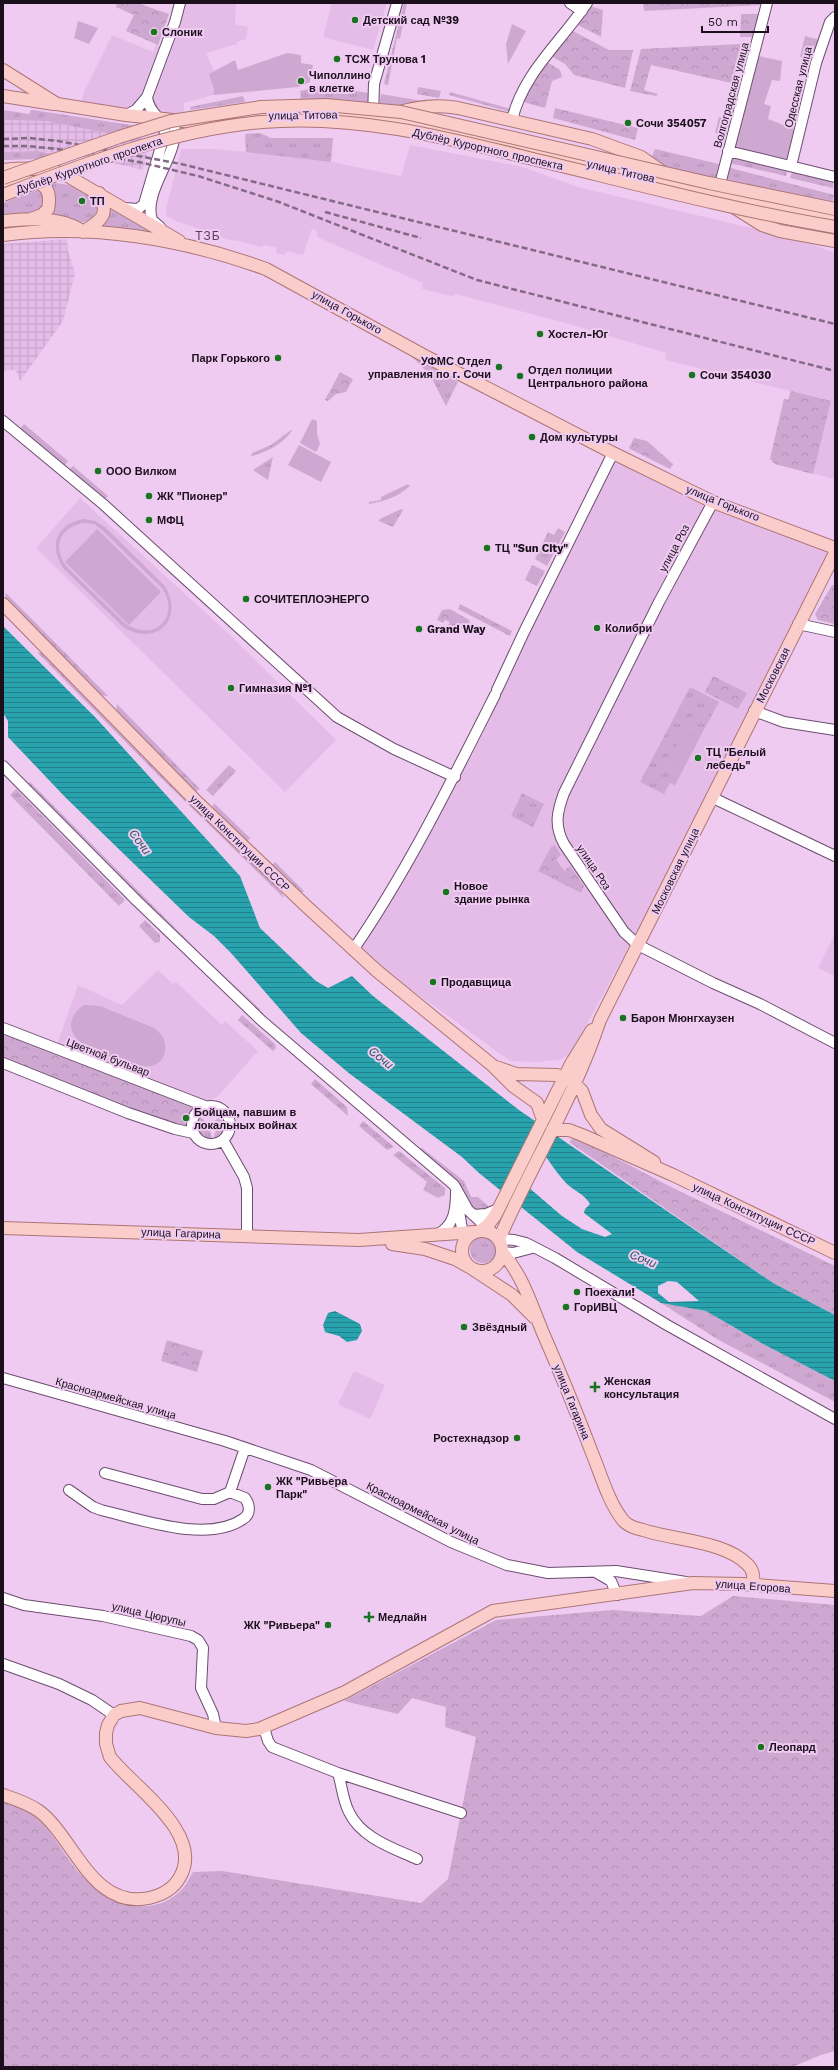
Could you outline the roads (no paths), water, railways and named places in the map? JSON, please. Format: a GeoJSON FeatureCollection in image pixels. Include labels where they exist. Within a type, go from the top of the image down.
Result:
{"type":"FeatureCollection","features":[{"type":"Feature","properties":{"kind":"main road"},"geometry":{"type":"LineString","coordinates":[[3,70],[57,104]]}},
{"type":"Feature","properties":{"kind":"main road","name":"улица Титова"},"geometry":{"type":"LineString","coordinates":[[3,96],[126,115],[192,122],[223,121],[263,116],[298,114],[378,117],[454,131],[716,193],[835,217]]}},
{"type":"Feature","properties":{"kind":"main road","name":"Дублёр Курортного проспекта"},"geometry":{"type":"LineString","coordinates":[[3,178],[119,137],[171,121],[261,107],[326,105],[401,112],[835,209]]}},
{"type":"Feature","properties":{"kind":"main road"},"geometry":{"type":"LineString","coordinates":[[378,117],[414,108],[442,105],[592,139],[646,160],[664,172]]}},
{"type":"Feature","properties":{"kind":"main road","name":"Дублёр Курортного проспекта"},"geometry":{"type":"LineString","coordinates":[[3,196],[125,151],[188,133],[230,125],[264,122],[327,120],[366,124],[451,139],[706,200],[835,227]]}},
{"type":"Feature","properties":{"kind":"main road","name":"улица Горького"},"geometry":{"type":"LineString","coordinates":[[3,170],[31,168],[54,171],[99,193],[121,208],[189,246]]}},
{"type":"Feature","properties":{"kind":"main road"},"geometry":{"type":"LineString","coordinates":[[3,188],[54,171]]}},
{"type":"Feature","properties":{"kind":"main road"},"geometry":{"type":"LineString","coordinates":[[19,183],[38,183],[46,189],[48,194],[48,209],[42,215],[31,219]]}},
{"type":"Feature","properties":{"kind":"main road"},"geometry":{"type":"LineString","coordinates":[[3,221],[31,219],[57,221],[70,224],[83,232],[101,221],[104,206],[99,193]]}},
{"type":"Feature","properties":{"kind":"main road"},"geometry":{"type":"LineString","coordinates":[[716,193],[762,225],[780,231],[835,241]]}},
{"type":"Feature","properties":{"kind":"main road","name":"улица Горького"},"geometry":{"type":"LineString","coordinates":[[3,235],[53,231],[123,234],[189,246],[239,259],[266,269],[498,394],[612,453],[713,502],[835,548]]}},
{"type":"Feature","properties":{"kind":"main road","name":"Московская"},"geometry":{"type":"LineString","coordinates":[[711,797],[835,553]]}},
{"type":"Feature","properties":{"kind":"main road","name":"улица Конституции СССР"},"geometry":{"type":"LineString","coordinates":[[3,604],[194,799],[353,950],[492,1065]]}},
{"type":"Feature","properties":{"kind":"main road","name":"Московская улица"},"geometry":{"type":"LineString","coordinates":[[569,1080],[594,1038],[600,1020],[711,797]]}},
{"type":"Feature","properties":{"kind":"main road"},"geometry":{"type":"LineString","coordinates":[[492,1065],[516,1074],[557,1075],[569,1080],[582,1091],[591,1115],[601,1129],[673,1176]]}},
{"type":"Feature","properties":{"kind":"main road"},"geometry":{"type":"LineString","coordinates":[[492,1065],[513,1086],[537,1103],[543,1122]]}},
{"type":"Feature","properties":{"kind":"main road"},"geometry":{"type":"LineString","coordinates":[[480,1234],[502,1252],[501,1258],[493,1268],[482,1271],[471,1268],[462,1256],[480,1234],[495,1216],[543,1122],[569,1080]]}},
{"type":"Feature","properties":{"kind":"main road"},"geometry":{"type":"LineString","coordinates":[[359,1240],[480,1234],[509,1217],[552,1130],[569,1080]]}},
{"type":"Feature","properties":{"kind":"main road"},"geometry":{"type":"LineString","coordinates":[[552,1130],[564,1129],[575,1132],[673,1176]]}},
{"type":"Feature","properties":{"kind":"main road","name":"улица Конституции СССР"},"geometry":{"type":"LineString","coordinates":[[673,1176],[835,1253]]}},
{"type":"Feature","properties":{"kind":"main road","name":"улица Гагарина"},"geometry":{"type":"LineString","coordinates":[[3,1228],[359,1240]]}},
{"type":"Feature","properties":{"kind":"main road"},"geometry":{"type":"LineString","coordinates":[[359,1240],[425,1249],[455,1259],[512,1295],[538,1321]]}},
{"type":"Feature","properties":{"kind":"main road","name":"улица Гагарина"},"geometry":{"type":"LineString","coordinates":[[502,1252],[511,1263],[526,1289],[605,1485],[622,1519],[626,1524],[653,1534],[712,1546],[734,1555],[748,1565],[754,1577],[754,1584]]}},
{"type":"Feature","properties":{"kind":"main road","name":"улица Егорова"},"geometry":{"type":"LineString","coordinates":[[114,1715],[121,1711],[140,1708],[216,1728],[246,1731],[264,1728],[345,1692],[493,1611],[693,1583],[754,1584],[835,1591]]}},
{"type":"Feature","properties":{"kind":"main road"},"geometry":{"type":"LineString","coordinates":[[3,1795],[27,1803],[40,1811],[52,1823],[80,1864],[94,1879],[109,1890],[130,1899],[142,1900],[161,1895],[168,1890],[177,1883],[183,1871],[186,1858],[183,1843],[173,1823],[110,1757],[106,1744],[106,1733],[108,1725],[114,1715]]}},
{"type":"Feature","properties":{"kind":"street"},"geometry":{"type":"LineString","coordinates":[[126,115],[136,110],[148,97],[175,22],[180,3]]}},
{"type":"Feature","properties":{"kind":"street"},"geometry":{"type":"LineString","coordinates":[[378,117],[374,84],[397,3]]}},
{"type":"Feature","properties":{"kind":"street"},"geometry":{"type":"LineString","coordinates":[[512,120],[522,90],[546,56],[585,7],[570,3]]}},
{"type":"Feature","properties":{"kind":"street","name":"Волгоградская улица"},"geometry":{"type":"LineString","coordinates":[[716,193],[767,3]]}},
{"type":"Feature","properties":{"kind":"street","name":"Одесская улица"},"geometry":{"type":"LineString","coordinates":[[791,166],[816,63],[830,22],[835,17]]}},
{"type":"Feature","properties":{"kind":"street"},"geometry":{"type":"LineString","coordinates":[[121,208],[138,209],[146,200],[166,133],[159,118],[151,110],[148,97]]}},
{"type":"Feature","properties":{"kind":"street"},"geometry":{"type":"LineString","coordinates":[[173,120],[176,135]]}},
{"type":"Feature","properties":{"kind":"street"},"geometry":{"type":"LineString","coordinates":[[189,246],[156,224],[151,215],[153,200],[159,179],[176,135],[183,127],[192,122]]}},
{"type":"Feature","properties":{"kind":"street"},"geometry":{"type":"LineString","coordinates":[[728,151],[835,177]]}},
{"type":"Feature","properties":{"kind":"street"},"geometry":{"type":"LineString","coordinates":[[3,421],[103,504],[337,717],[394,749],[455,776]]}},
{"type":"Feature","properties":{"kind":"street"},"geometry":{"type":"LineString","coordinates":[[353,950],[376,916],[455,776],[612,453]]}},
{"type":"Feature","properties":{"kind":"street","name":"улица Роз"},"geometry":{"type":"LineString","coordinates":[[713,502],[658,605],[564,793],[556,818],[560,836],[624,932],[638,945],[713,983],[760,1004],[835,1043]]}},
{"type":"Feature","properties":{"kind":"street"},"geometry":{"type":"LineString","coordinates":[[798,624],[835,632]]}},
{"type":"Feature","properties":{"kind":"street"},"geometry":{"type":"LineString","coordinates":[[754,711],[784,722],[835,730]]}},
{"type":"Feature","properties":{"kind":"street"},"geometry":{"type":"LineString","coordinates":[[3,766],[137,901],[262,1021],[456,1187],[480,1234]]}},
{"type":"Feature","properties":{"kind":"street"},"geometry":{"type":"LineString","coordinates":[[711,797],[835,856]]}},
{"type":"Feature","properties":{"kind":"street","name":"Цветной бульвар"},"geometry":{"type":"LineString","coordinates":[[3,1028],[205,1106]]}},
{"type":"Feature","properties":{"kind":"street"},"geometry":{"type":"LineString","coordinates":[[3,1063],[128,1113],[175,1130],[193,1133],[205,1144],[214,1144],[223,1140],[230,1130],[229,1118],[222,1108],[216,1106],[205,1106],[193,1117],[193,1133]]}},
{"type":"Feature","properties":{"kind":"street"},"geometry":{"type":"LineString","coordinates":[[223,1140],[244,1177],[247,1188],[247,1236]]}},
{"type":"Feature","properties":{"kind":"street"},"geometry":{"type":"LineString","coordinates":[[456,1187],[464,1205],[473,1215],[480,1234]]}},
{"type":"Feature","properties":{"kind":"street"},"geometry":{"type":"LineString","coordinates":[[434,1236],[444,1230],[454,1216],[456,1187]]}},
{"type":"Feature","properties":{"kind":"street"},"geometry":{"type":"LineString","coordinates":[[473,1215],[486,1214],[498,1208]]}},
{"type":"Feature","properties":{"kind":"street"},"geometry":{"type":"LineString","coordinates":[[480,1234],[514,1240],[526,1244],[554,1258],[667,1325],[835,1419]]}},
{"type":"Feature","properties":{"kind":"street"},"geometry":{"type":"LineString","coordinates":[[502,1252],[520,1252],[532,1248]]}},
{"type":"Feature","properties":{"kind":"street","name":"Красноармейская улица"},"geometry":{"type":"LineString","coordinates":[[3,1378],[245,1448],[311,1470],[451,1542],[496,1562],[528,1570],[548,1573],[597,1573],[616,1571],[693,1583]]}},
{"type":"Feature","properties":{"kind":"street"},"geometry":{"type":"LineString","coordinates":[[230,1492],[245,1448]]}},
{"type":"Feature","properties":{"kind":"street"},"geometry":{"type":"LineString","coordinates":[[69,1490],[93,1507],[101,1510],[200,1531],[220,1528],[242,1521],[248,1515],[249,1507],[245,1498],[230,1492],[214,1499],[202,1499],[105,1473]]}},
{"type":"Feature","properties":{"kind":"street"},"geometry":{"type":"LineString","coordinates":[[597,1573],[611,1581],[611,1595]]}},
{"type":"Feature","properties":{"kind":"street","name":"улица Цюрупы"},"geometry":{"type":"LineString","coordinates":[[3,1598],[24,1605],[103,1616],[191,1636],[198,1640],[203,1648],[202,1688],[213,1714],[216,1728]]}},
{"type":"Feature","properties":{"kind":"street"},"geometry":{"type":"LineString","coordinates":[[3,1664],[59,1684],[92,1700],[114,1715]]}},
{"type":"Feature","properties":{"kind":"street"},"geometry":{"type":"LineString","coordinates":[[264,1728],[268,1741],[272,1747],[338,1773],[461,1813]]}},
{"type":"Feature","properties":{"kind":"street"},"geometry":{"type":"LineString","coordinates":[[338,1773],[348,1812],[356,1824],[369,1836],[417,1859]]}},
{"type":"Feature","properties":{"kind":"water","name":"Сочи"},"geometry":{"type":"Polygon","coordinates":[[[3,626],[95,717],[240,876],[260,928],[316,981],[328,988],[352,976],[373,996],[519,1110],[773,1283],[835,1315],[835,1381],[763,1344],[706,1311],[661,1303],[577,1252],[479,1173],[462,1157],[350,1074],[301,1033],[231,953],[214,936],[189,917],[66,798],[8,737],[8,721],[3,713],[3,626]],[[540,1149],[527,1158],[523,1171],[527,1186],[562,1216],[582,1229],[605,1237],[612,1234],[584,1213],[585,1209],[590,1204],[585,1197],[570,1187],[563,1180],[540,1149]],[[668,1281],[658,1286],[658,1293],[669,1302],[699,1301],[677,1282],[668,1281]]]}},
{"type":"Feature","properties":{"kind":"water"},"geometry":{"type":"Polygon","coordinates":[[[335,1311],[360,1324],[362,1331],[357,1340],[347,1342],[339,1336],[325,1332],[323,1325],[328,1313],[335,1311]]]}},
{"type":"Feature","properties":{"kind":"railway"},"geometry":{"type":"LineString","coordinates":[[3,139],[29,138],[58,141],[181,164],[835,324]]}},
{"type":"Feature","properties":{"kind":"railway"},"geometry":{"type":"LineString","coordinates":[[3,146],[28,146],[57,149],[139,162],[198,176],[279,202],[477,280],[835,371]]}},
{"type":"Feature","properties":{"kind":"railway"},"geometry":{"type":"LineString","coordinates":[[325,212],[421,238]]}},
{"type":"Feature","properties":{"kind":"place","name":"Детский сад №39"},"geometry":{"type":"Point","coordinates":[355,20]}},
{"type":"Feature","properties":{"kind":"place","name":"Слоник"},"geometry":{"type":"Point","coordinates":[154,32]}},
{"type":"Feature","properties":{"kind":"place","name":"ТСЖ Трунова 1"},"geometry":{"type":"Point","coordinates":[337,59]}},
{"type":"Feature","properties":{"kind":"place","name":"Чиполлино в клетке"},"geometry":{"type":"Point","coordinates":[301,81]}},
{"type":"Feature","properties":{"kind":"place","name":"Сочи 354057"},"geometry":{"type":"Point","coordinates":[628,123]}},
{"type":"Feature","properties":{"kind":"place","name":"ТП"},"geometry":{"type":"Point","coordinates":[82,201]}},
{"type":"Feature","properties":{"kind":"place","name":"Хостел-Юг"},"geometry":{"type":"Point","coordinates":[540,334]}},
{"type":"Feature","properties":{"kind":"place","name":"Парк Горького"},"geometry":{"type":"Point","coordinates":[278,358]}},
{"type":"Feature","properties":{"kind":"place","name":"УФМС Отдел управления по г. Сочи"},"geometry":{"type":"Point","coordinates":[499,367]}},
{"type":"Feature","properties":{"kind":"place","name":"Сочи 354030"},"geometry":{"type":"Point","coordinates":[692,375]}},
{"type":"Feature","properties":{"kind":"place","name":"Отдел полиции Центрального района"},"geometry":{"type":"Point","coordinates":[520,376]}},
{"type":"Feature","properties":{"kind":"place","name":"Дом культуры"},"geometry":{"type":"Point","coordinates":[532,437]}},
{"type":"Feature","properties":{"kind":"place","name":"ООО Вилком"},"geometry":{"type":"Point","coordinates":[98,471]}},
{"type":"Feature","properties":{"kind":"place","name":"ЖК \"Пионер\""},"geometry":{"type":"Point","coordinates":[149,496]}},
{"type":"Feature","properties":{"kind":"place","name":"МФЦ"},"geometry":{"type":"Point","coordinates":[149,520]}},
{"type":"Feature","properties":{"kind":"place","name":"ТЦ \"Sun City\""},"geometry":{"type":"Point","coordinates":[487,548]}},
{"type":"Feature","properties":{"kind":"place","name":"СОЧИТЕПЛОЭНЕРГО"},"geometry":{"type":"Point","coordinates":[246,599]}},
{"type":"Feature","properties":{"kind":"place","name":"Колибри"},"geometry":{"type":"Point","coordinates":[597,628]}},
{"type":"Feature","properties":{"kind":"place","name":"Grand Way"},"geometry":{"type":"Point","coordinates":[419,629]}},
{"type":"Feature","properties":{"kind":"place","name":"Гимназия №1"},"geometry":{"type":"Point","coordinates":[231,688]}},
{"type":"Feature","properties":{"kind":"place","name":"ТЦ \"Белый лебедь\""},"geometry":{"type":"Point","coordinates":[698,758]}},
{"type":"Feature","properties":{"kind":"place","name":"Новое здание рынка"},"geometry":{"type":"Point","coordinates":[446,892]}},
{"type":"Feature","properties":{"kind":"place","name":"Продавщица"},"geometry":{"type":"Point","coordinates":[433,982]}},
{"type":"Feature","properties":{"kind":"place","name":"Барон Мюнгхаузен"},"geometry":{"type":"Point","coordinates":[623,1018]}},
{"type":"Feature","properties":{"kind":"place","name":"Бойцам, павшим в локальных войнах"},"geometry":{"type":"Point","coordinates":[186,1118]}},
{"type":"Feature","properties":{"kind":"place","name":"Поехали!"},"geometry":{"type":"Point","coordinates":[577,1292]}},
{"type":"Feature","properties":{"kind":"place","name":"ГорИВЦ"},"geometry":{"type":"Point","coordinates":[566,1307]}},
{"type":"Feature","properties":{"kind":"place","name":"Звёздный"},"geometry":{"type":"Point","coordinates":[464,1327]}},
{"type":"Feature","properties":{"kind":"place","name":"Женская консультация"},"geometry":{"type":"Point","coordinates":[595,1387]}},
{"type":"Feature","properties":{"kind":"place","name":"Ростехнадзор"},"geometry":{"type":"Point","coordinates":[517,1438]}},
{"type":"Feature","properties":{"kind":"place","name":"ЖК \"Ривьера Парк\""},"geometry":{"type":"Point","coordinates":[268,1487]}},
{"type":"Feature","properties":{"kind":"place","name":"Медлайн"},"geometry":{"type":"Point","coordinates":[369,1617]}},
{"type":"Feature","properties":{"kind":"place","name":"ЖК \"Ривьера\""},"geometry":{"type":"Point","coordinates":[328,1625]}},
{"type":"Feature","properties":{"kind":"place","name":"Леопард"},"geometry":{"type":"Point","coordinates":[761,1747]}},
{"type":"Feature","properties":{"kind":"district","name":"ТЗБ"},"geometry":{"type":"Point","coordinates":[208,236]}}]}
